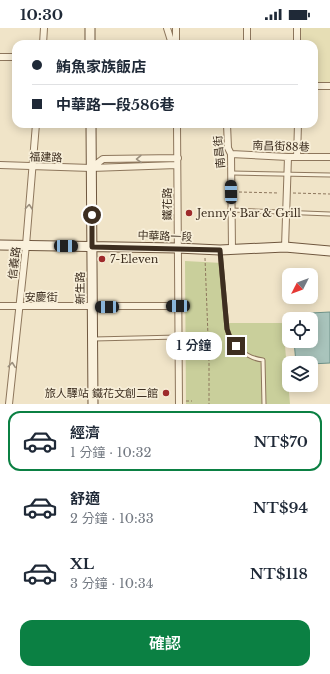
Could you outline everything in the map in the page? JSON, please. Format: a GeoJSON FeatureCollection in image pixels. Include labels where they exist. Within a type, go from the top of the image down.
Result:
{"type":"FeatureCollection","features":[{"type":"Feature","properties":{"kind":"street"},"geometry":{"type":"LineString","coordinates":[[43,40],[44,28]]}},
{"type":"Feature","properties":{"kind":"street"},"geometry":{"type":"LineString","coordinates":[[90,28],[90,40]]}},
{"type":"Feature","properties":{"kind":"street"},"geometry":{"type":"LineString","coordinates":[[167,28],[171,40]]}},
{"type":"Feature","properties":{"kind":"street"},"geometry":{"type":"LineString","coordinates":[[176,28],[176,40]]}},
{"type":"Feature","properties":{"kind":"street"},"geometry":{"type":"LineString","coordinates":[[247,28],[247,40]]}},
{"type":"Feature","properties":{"kind":"street"},"geometry":{"type":"LineString","coordinates":[[297,28],[297,40]]}},
{"type":"Feature","properties":{"kind":"street"},"geometry":{"type":"LineString","coordinates":[[0,57],[12,57]]}},
{"type":"Feature","properties":{"kind":"street"},"geometry":{"type":"LineString","coordinates":[[318,86],[330,86]]}},
{"type":"Feature","properties":{"kind":"street","name":"信義路"},"geometry":{"type":"LineString","coordinates":[[8,404],[26,245],[36,128]]}},
{"type":"Feature","properties":{"kind":"street","name":"新生路"},"geometry":{"type":"LineString","coordinates":[[91,128],[93,404]]}},
{"type":"Feature","properties":{"kind":"street","name":"鐵花路"},"geometry":{"type":"LineString","coordinates":[[177,128],[178,337],[182,402]]}},
{"type":"Feature","properties":{"kind":"street","name":"南昌街"},"geometry":{"type":"LineString","coordinates":[[227,128],[228,148],[231,154],[232,250]]}},
{"type":"Feature","properties":{"kind":"street"},"geometry":{"type":"LineString","coordinates":[[297,157],[298,128]]}},
{"type":"Feature","properties":{"kind":"street","name":"南昌街88巷"},"geometry":{"type":"LineString","coordinates":[[231,154],[288,157],[330,157]]}},
{"type":"Feature","properties":{"kind":"street"},"geometry":{"type":"LineString","coordinates":[[285,247],[288,157]]}},
{"type":"Feature","properties":{"kind":"street","name":"福建路"},"geometry":{"type":"LineString","coordinates":[[91,168],[103,159],[178,158]]}},
{"type":"Feature","properties":{"kind":"street","name":"福建路"},"geometry":{"type":"LineString","coordinates":[[0,165],[91,168],[177,166]]}},
{"type":"Feature","properties":{"kind":"street","name":"中華路一段"},"geometry":{"type":"LineString","coordinates":[[0,245],[177,248],[205,250],[285,247],[330,251]]}},
{"type":"Feature","properties":{"kind":"street","name":"安慶街"},"geometry":{"type":"LineString","coordinates":[[0,306],[178,306]]}},
{"type":"Feature","properties":{"kind":"lane"},"geometry":{"type":"LineString","coordinates":[[231,173],[330,175]]}},
{"type":"Feature","properties":{"kind":"lane"},"geometry":{"type":"LineString","coordinates":[[231,210],[330,214]]}},
{"type":"Feature","properties":{"kind":"lane"},"geometry":{"type":"LineString","coordinates":[[220,250],[227,329],[230,338],[244,354],[254,359],[262,360],[264,404]]}},
{"type":"Feature","properties":{"kind":"lane"},"geometry":{"type":"LineString","coordinates":[[92,339],[178,337]]}},
{"type":"Feature","properties":{"kind":"path"},"geometry":{"type":"LineString","coordinates":[[205,250],[209,404]]}},
{"type":"Feature","properties":{"kind":"path"},"geometry":{"type":"LineString","coordinates":[[182,402],[192,401]]}},
{"type":"Feature","properties":{"kind":"shaded area"},"geometry":{"type":"Polygon","coordinates":[[[297,28],[330,28],[330,86],[318,86],[318,40],[297,40],[297,28]]]}},
{"type":"Feature","properties":{"kind":"green space"},"geometry":{"type":"Polygon","coordinates":[[[185,261],[222,263],[229,323],[282,323],[282,348],[285,348],[286,356],[282,356],[282,392],[289,392],[290,404],[186,404],[185,261]]]}},
{"type":"Feature","properties":{"kind":"water"},"geometry":{"type":"Polygon","coordinates":[[[330,312],[330,363],[318,364],[318,356],[295,356],[295,348],[318,348],[318,313],[330,312]]]}},
{"type":"Feature","properties":{"kind":"place","name":"Jenny's Bar & Grill"},"geometry":{"type":"Point","coordinates":[189,213]}},
{"type":"Feature","properties":{"kind":"place","name":"7-Eleven"},"geometry":{"type":"Point","coordinates":[102,259]}},
{"type":"Feature","properties":{"kind":"place","name":"旅人驛站 鐵花文創二館"},"geometry":{"type":"Point","coordinates":[166,393]}},
{"type":"Feature","properties":{"kind":"route"},"geometry":{"type":"LineString","coordinates":[[92,215],[92,247],[220,250],[227,329],[230,338],[236,346]]}}]}
